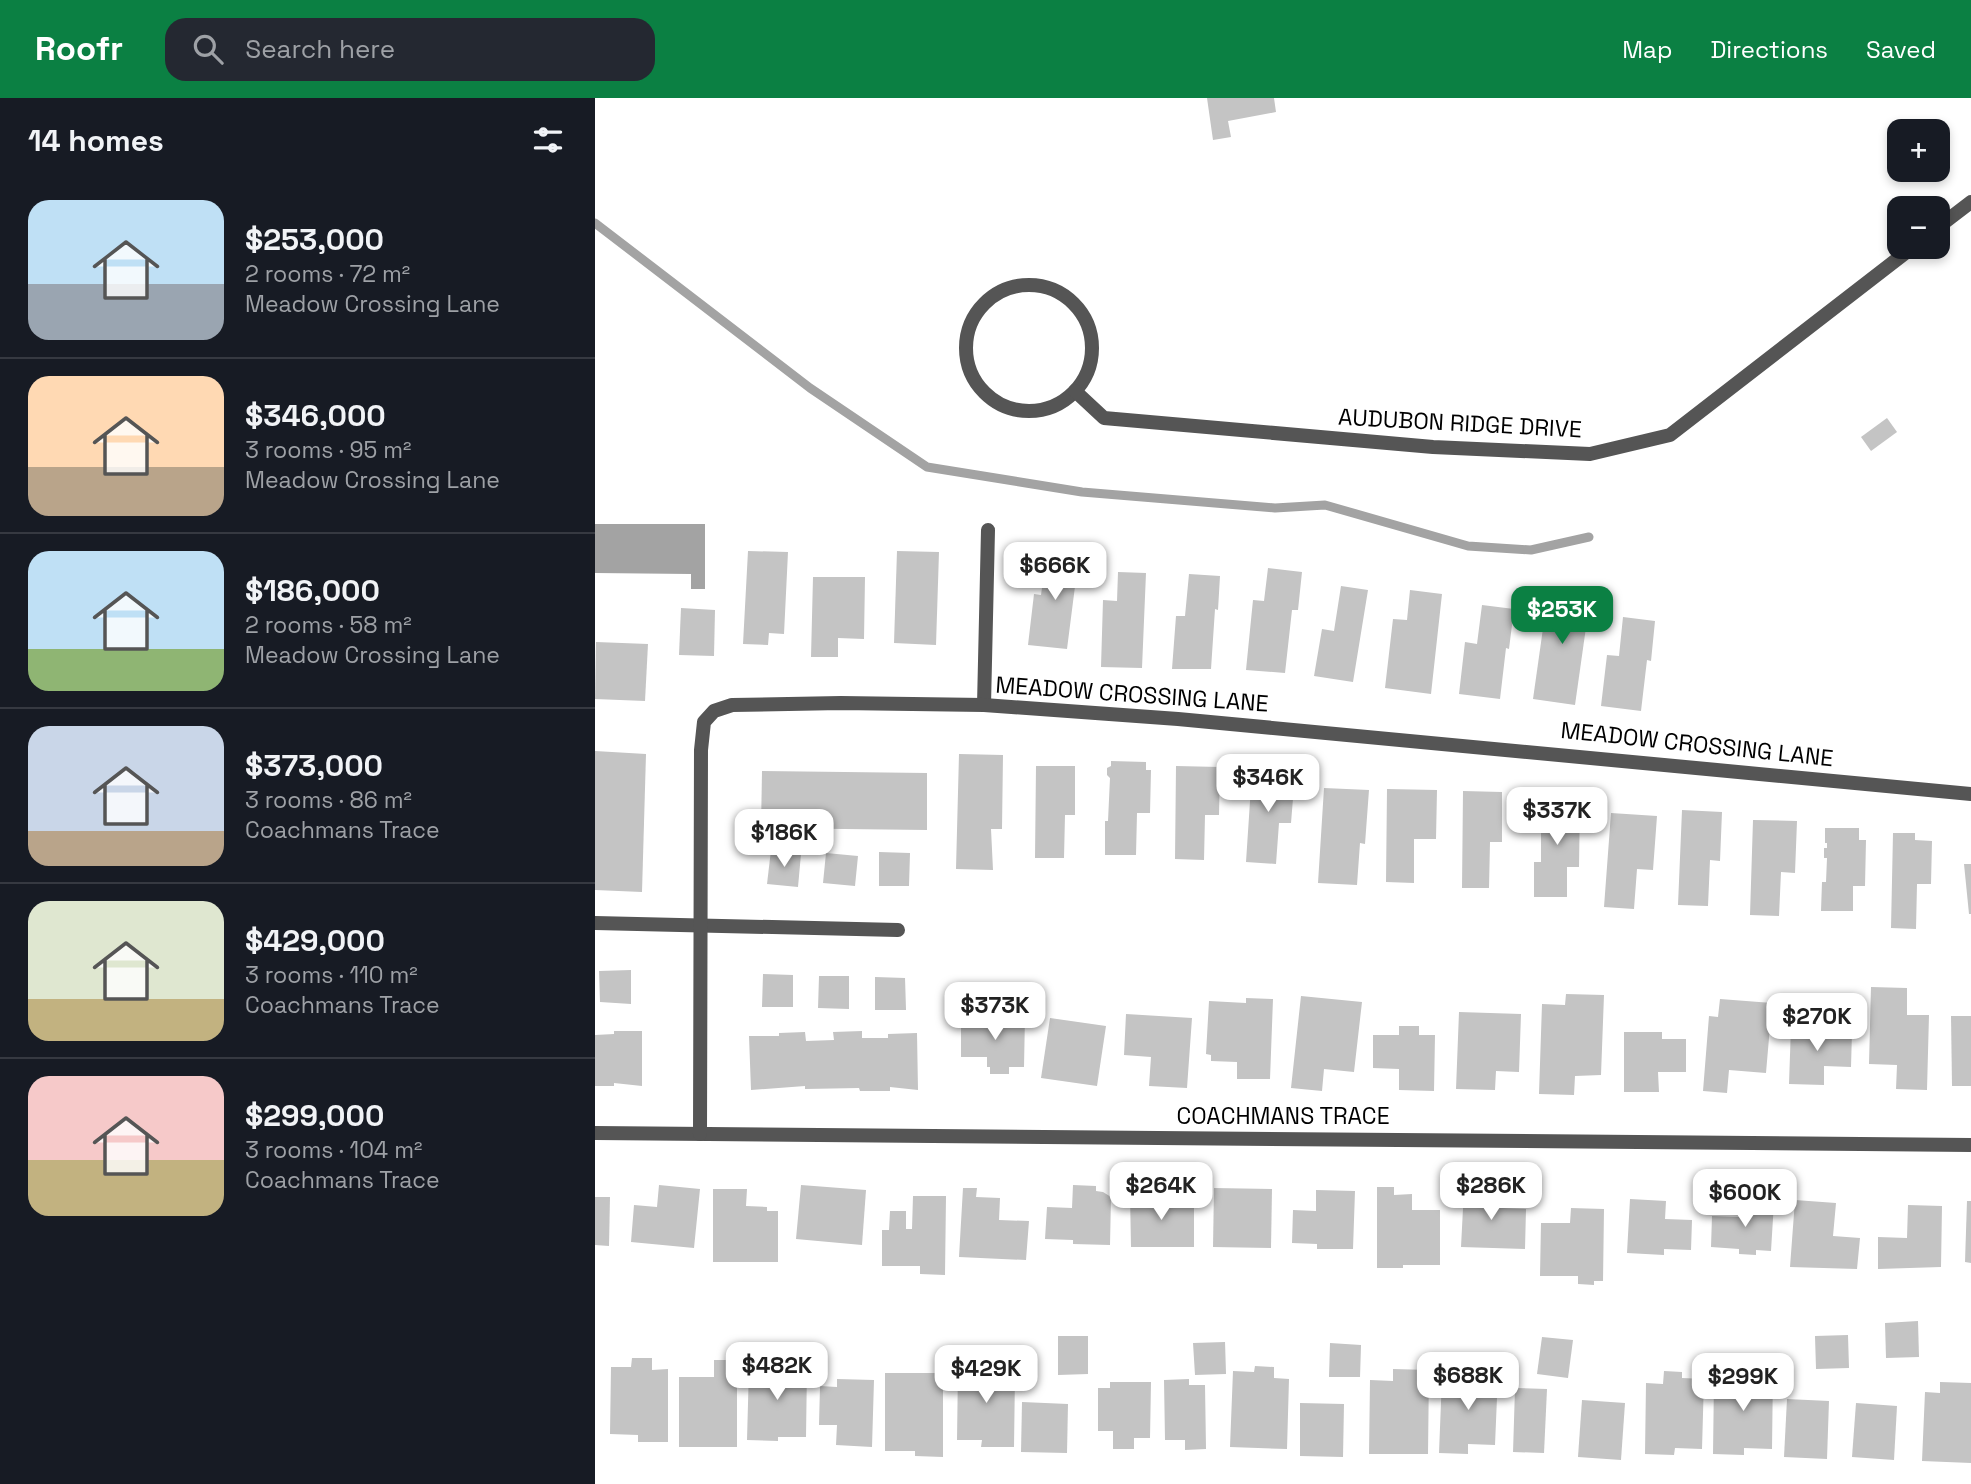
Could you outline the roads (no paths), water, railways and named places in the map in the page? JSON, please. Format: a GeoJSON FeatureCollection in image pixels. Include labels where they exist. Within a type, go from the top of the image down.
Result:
{"type":"FeatureCollection","features":[{"type":"Feature","properties":{"kind":"street"},"geometry":{"type":"LineString","coordinates":[[1950,218],[1971,202]]}},
{"type":"Feature","properties":{"kind":"street","name":"AUDUBON RIDGE DRIVE"},"geometry":{"type":"LineString","coordinates":[[1075,391],[1104,418],[1433,447],[1590,454],[1670,435],[1897,259]]}},
{"type":"Feature","properties":{"kind":"street"},"geometry":{"type":"LineString","coordinates":[[1020,285],[1030,285],[1061,292],[1077,306],[1088,323],[1093,343],[1091,364],[1075,391],[1068,399],[1049,409],[1029,412],[1008,408],[989,398],[975,382],[968,362],[967,341],[972,321],[984,304],[1000,292],[1020,285]]}},
{"type":"Feature","properties":{"kind":"street"},"geometry":{"type":"LineString","coordinates":[[984,705],[988,530]]}},
{"type":"Feature","properties":{"kind":"street","name":"MEADOW CROSSING LANE"},"geometry":{"type":"LineString","coordinates":[[700,1134],[701,750],[704,722],[714,711],[732,705],[984,705],[1178,719],[1971,794]]}},
{"type":"Feature","properties":{"kind":"street"},"geometry":{"type":"LineString","coordinates":[[595,923],[898,930]]}},
{"type":"Feature","properties":{"kind":"street","name":"COACHMANS TRACE"},"geometry":{"type":"LineString","coordinates":[[595,1133],[1971,1145]]}},
{"type":"Feature","properties":{"kind":"waterway"},"geometry":{"type":"LineString","coordinates":[[595,223],[810,388],[927,467],[1082,492],[1275,508],[1325,505],[1468,546],[1531,550],[1589,537]]}}]}
